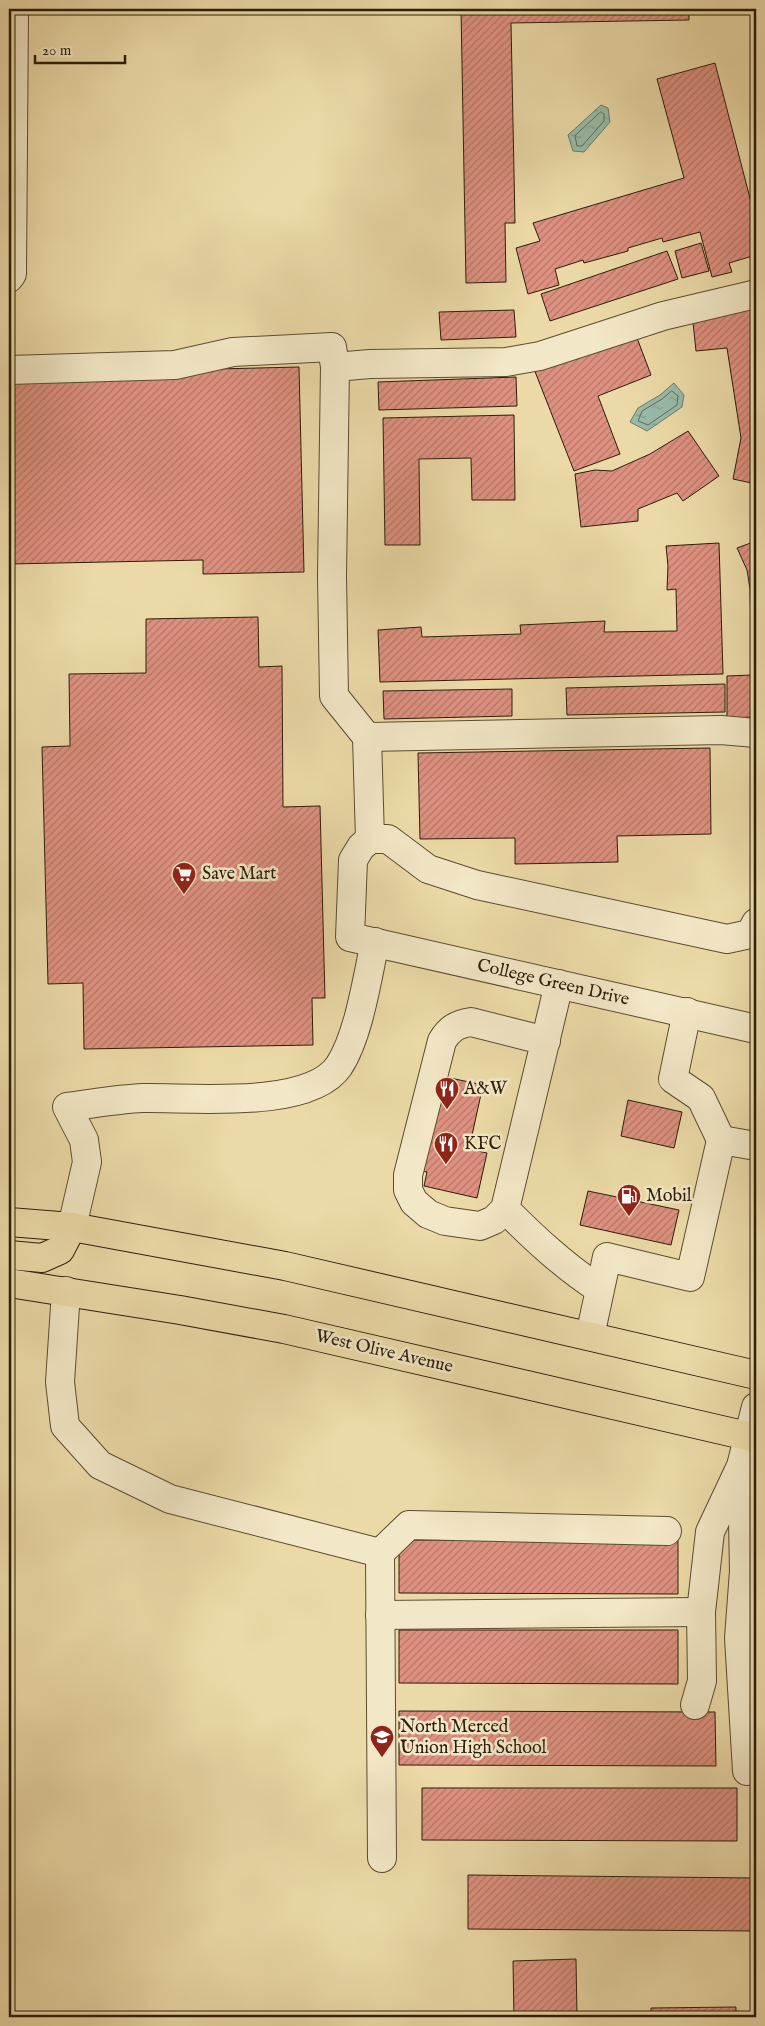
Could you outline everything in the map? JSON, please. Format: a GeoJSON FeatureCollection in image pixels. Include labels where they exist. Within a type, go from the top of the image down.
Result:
{"type":"FeatureCollection","features":[{"type":"Feature","properties":{"kind":"main road"},"geometry":{"type":"LineString","coordinates":[[9,1222],[72,1227],[285,1266],[756,1375]]}},
{"type":"Feature","properties":{"kind":"main road"},"geometry":{"type":"LineString","coordinates":[[9,1256],[42,1258],[60,1250],[72,1227]]}},
{"type":"Feature","properties":{"kind":"main road","name":"West Olive Avenue"},"geometry":{"type":"LineString","coordinates":[[9,1283],[66,1291],[284,1329],[753,1437]]}},
{"type":"Feature","properties":{"kind":"street"},"geometry":{"type":"LineString","coordinates":[[9,278],[12,274],[12,17]]}},
{"type":"Feature","properties":{"kind":"street"},"geometry":{"type":"LineString","coordinates":[[335,367],[370,364],[506,362],[540,356],[663,316],[756,294]]}},
{"type":"Feature","properties":{"kind":"street"},"geometry":{"type":"LineString","coordinates":[[9,370],[175,365],[234,352],[332,347],[335,367],[332,576],[334,696],[367,737],[370,839]]}},
{"type":"Feature","properties":{"kind":"street"},"geometry":{"type":"LineString","coordinates":[[367,737],[721,730],[756,734]]}},
{"type":"Feature","properties":{"kind":"street"},"geometry":{"type":"LineString","coordinates":[[72,1227],[87,1162],[84,1140],[67,1107],[140,1098],[255,1098],[293,1093],[317,1084],[329,1077],[339,1066],[350,1041],[363,940],[353,860],[361,847],[370,839],[388,839],[428,868],[477,885],[695,933],[727,939],[750,934],[756,923]]}},
{"type":"Feature","properties":{"kind":"street","name":"College Green Drive"},"geometry":{"type":"LineString","coordinates":[[363,940],[756,1029]]}},
{"type":"Feature","properties":{"kind":"street"},"geometry":{"type":"LineString","coordinates":[[546,1041],[471,1022],[461,1023],[448,1031],[442,1041],[408,1175],[408,1190],[414,1202],[428,1214],[445,1221],[480,1226],[494,1220],[505,1208],[546,1041],[559,984]]}},
{"type":"Feature","properties":{"kind":"street"},"geometry":{"type":"LineString","coordinates":[[590,1336],[607,1257],[690,1277],[721,1140],[701,1098],[673,1079],[687,1012]]}},
{"type":"Feature","properties":{"kind":"street"},"geometry":{"type":"LineString","coordinates":[[721,1140],[756,1146]]}},
{"type":"Feature","properties":{"kind":"street"},"geometry":{"type":"LineString","coordinates":[[505,1208],[546,1249],[576,1274],[600,1289]]}},
{"type":"Feature","properties":{"kind":"street"},"geometry":{"type":"LineString","coordinates":[[66,1291],[60,1382],[65,1426],[100,1466],[170,1499],[380,1553]]}},
{"type":"Feature","properties":{"kind":"street"},"geometry":{"type":"LineString","coordinates":[[694,1705],[702,1681],[701,1612],[710,1532],[753,1437],[756,1407]]}},
{"type":"Feature","properties":{"kind":"street"},"geometry":{"type":"LineString","coordinates":[[741,1466],[744,1571],[739,1638],[747,1771]]}},
{"type":"Feature","properties":{"kind":"street"},"geometry":{"type":"LineString","coordinates":[[382,1858],[380,1553],[409,1525],[667,1530]]}},
{"type":"Feature","properties":{"kind":"street"},"geometry":{"type":"LineString","coordinates":[[380,1614],[701,1612]]}},
{"type":"Feature","properties":{"kind":"green space"},"geometry":{"type":"Polygon","coordinates":[[[9,1519],[12,1531],[14,2017],[9,2017],[9,1519]]]}},
{"type":"Feature","properties":{"kind":"water"},"geometry":{"type":"Polygon","coordinates":[[[601,105],[608,108],[610,122],[584,152],[573,151],[568,135],[601,105]]]}},
{"type":"Feature","properties":{"kind":"water"},"geometry":{"type":"Polygon","coordinates":[[[674,383],[684,395],[682,407],[647,431],[630,422],[638,408],[660,395],[674,383]]]}},
{"type":"Feature","properties":{"kind":"building"},"geometry":{"type":"Polygon","coordinates":[[[461,9],[689,9],[689,20],[511,23],[515,223],[505,223],[506,282],[466,283],[461,9]]]}},
{"type":"Feature","properties":{"kind":"building"},"geometry":{"type":"Polygon","coordinates":[[[715,63],[752,206],[756,205],[756,255],[729,263],[732,272],[712,277],[700,232],[663,242],[662,238],[628,248],[628,251],[584,263],[583,260],[555,269],[559,285],[528,294],[516,248],[540,241],[533,223],[684,178],[657,79],[715,63]]]}},
{"type":"Feature","properties":{"kind":"building"},"geometry":{"type":"Polygon","coordinates":[[[701,243],[709,271],[682,278],[675,251],[701,243]]]}},
{"type":"Feature","properties":{"kind":"building"},"geometry":{"type":"Polygon","coordinates":[[[667,251],[678,279],[550,321],[541,294],[667,251]]]}},
{"type":"Feature","properties":{"kind":"building"},"geometry":{"type":"Polygon","coordinates":[[[756,302],[756,484],[733,479],[741,438],[727,348],[696,351],[692,313],[756,302]]]}},
{"type":"Feature","properties":{"kind":"building"},"geometry":{"type":"Polygon","coordinates":[[[514,310],[516,337],[441,340],[439,312],[514,310]]]}},
{"type":"Feature","properties":{"kind":"building"},"geometry":{"type":"Polygon","coordinates":[[[634,330],[651,375],[598,396],[620,454],[574,471],[534,369],[634,330]]]}},
{"type":"Feature","properties":{"kind":"building"},"geometry":{"type":"Polygon","coordinates":[[[299,367],[304,572],[203,574],[203,560],[9,564],[9,374],[299,367]]]}},
{"type":"Feature","properties":{"kind":"building"},"geometry":{"type":"Polygon","coordinates":[[[516,377],[517,406],[379,410],[378,382],[516,377]]]}},
{"type":"Feature","properties":{"kind":"building"},"geometry":{"type":"Polygon","coordinates":[[[514,415],[515,500],[472,500],[471,458],[419,459],[420,545],[385,545],[383,418],[514,415]]]}},
{"type":"Feature","properties":{"kind":"building"},"geometry":{"type":"Polygon","coordinates":[[[688,431],[719,476],[683,501],[677,493],[638,509],[638,521],[581,527],[575,474],[595,470],[612,471],[650,454],[688,431]]]}},
{"type":"Feature","properties":{"kind":"building"},"geometry":{"type":"Polygon","coordinates":[[[756,541],[756,717],[727,718],[727,676],[752,675],[750,589],[747,570],[737,548],[756,541]]]}},
{"type":"Feature","properties":{"kind":"building"},"geometry":{"type":"Polygon","coordinates":[[[719,543],[723,674],[380,682],[378,630],[421,627],[422,637],[521,634],[520,625],[605,621],[604,632],[677,631],[676,589],[667,590],[668,566],[666,546],[719,543]]]}},
{"type":"Feature","properties":{"kind":"building","name":"Save Mart"},"geometry":{"type":"Polygon","coordinates":[[[258,617],[259,667],[282,666],[283,807],[320,806],[325,998],[312,998],[313,1045],[84,1049],[83,983],[48,984],[42,747],[70,746],[69,674],[146,673],[146,619],[258,617]]]}},
{"type":"Feature","properties":{"kind":"building"},"geometry":{"type":"Polygon","coordinates":[[[725,684],[725,712],[567,715],[566,688],[725,684]]]}},
{"type":"Feature","properties":{"kind":"building"},"geometry":{"type":"Polygon","coordinates":[[[512,689],[512,716],[384,719],[383,691],[512,689]]]}},
{"type":"Feature","properties":{"kind":"building"},"geometry":{"type":"Polygon","coordinates":[[[710,748],[711,834],[617,836],[618,862],[515,864],[515,838],[420,839],[418,753],[710,748]]]}},
{"type":"Feature","properties":{"kind":"building"},"geometry":{"type":"Polygon","coordinates":[[[441,1076],[483,1085],[469,1149],[487,1153],[477,1198],[424,1186],[427,1172],[420,1171],[441,1076]]]}},
{"type":"Feature","properties":{"kind":"building","name":"Mobil"},"geometry":{"type":"Polygon","coordinates":[[[628,1100],[682,1112],[674,1148],[621,1136],[628,1100]]]}},
{"type":"Feature","properties":{"kind":"building","name":"Mobil"},"geometry":{"type":"Polygon","coordinates":[[[588,1191],[679,1210],[671,1245],[580,1225],[588,1191]]]}},
{"type":"Feature","properties":{"kind":"building"},"geometry":{"type":"Polygon","coordinates":[[[399,1540],[678,1540],[678,1594],[399,1593],[399,1540]]]}},
{"type":"Feature","properties":{"kind":"building"},"geometry":{"type":"Polygon","coordinates":[[[399,1630],[678,1630],[678,1684],[399,1683],[399,1630]]]}},
{"type":"Feature","properties":{"kind":"building"},"geometry":{"type":"Polygon","coordinates":[[[399,1711],[715,1712],[716,1766],[399,1765],[399,1711]]]}},
{"type":"Feature","properties":{"kind":"building"},"geometry":{"type":"Polygon","coordinates":[[[422,1788],[737,1788],[737,1841],[422,1840],[422,1788]]]}},
{"type":"Feature","properties":{"kind":"building"},"geometry":{"type":"Polygon","coordinates":[[[468,1875],[756,1878],[756,1931],[468,1929],[468,1875]]]}},
{"type":"Feature","properties":{"kind":"building"},"geometry":{"type":"Polygon","coordinates":[[[576,1959],[577,2017],[514,2017],[513,1961],[576,1959]]]}},
{"type":"Feature","properties":{"kind":"building"},"geometry":{"type":"Polygon","coordinates":[[[736,2007],[736,2017],[651,2017],[651,2008],[736,2007]]]}},
{"type":"Feature","properties":{"kind":"place","name":"Save Mart"},"geometry":{"type":"Point","coordinates":[184,895]}},
{"type":"Feature","properties":{"kind":"place","name":"A&W"},"geometry":{"type":"Point","coordinates":[447,1110]}},
{"type":"Feature","properties":{"kind":"place","name":"KFC"},"geometry":{"type":"Point","coordinates":[446,1165]}},
{"type":"Feature","properties":{"kind":"place","name":"Mobil"},"geometry":{"type":"Point","coordinates":[629,1217]}},
{"type":"Feature","properties":{"kind":"place","name":"North Merced Union High School"},"geometry":{"type":"Point","coordinates":[382,1758]}}]}
